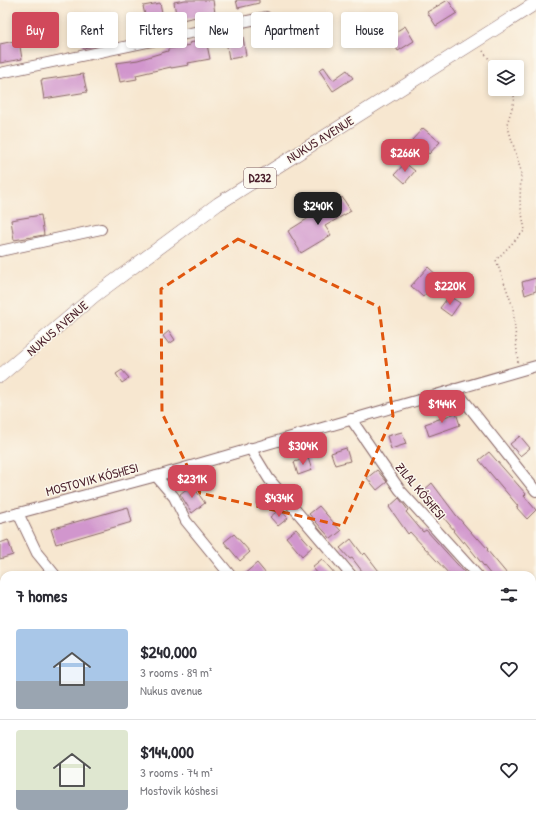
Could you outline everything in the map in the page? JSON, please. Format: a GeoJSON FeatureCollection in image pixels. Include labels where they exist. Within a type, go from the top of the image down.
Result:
{"type":"FeatureCollection","features":[{"type":"Feature","properties":{"kind":"main road","name":"NUKUS AVENUE"},"geometry":{"type":"LineString","coordinates":[[0,376],[94,296],[218,204],[536,3]]}},
{"type":"Feature","properties":{"kind":"street"},"geometry":{"type":"LineString","coordinates":[[0,73],[251,20]]}},
{"type":"Feature","properties":{"kind":"street"},"geometry":{"type":"LineString","coordinates":[[0,251],[101,229]]}},
{"type":"Feature","properties":{"kind":"street","name":"MOSTOVIK KÓSHESI"},"geometry":{"type":"LineString","coordinates":[[0,518],[156,476],[536,366]]}},
{"type":"Feature","properties":{"kind":"street"},"geometry":{"type":"LineString","coordinates":[[455,389],[536,491]]}},
{"type":"Feature","properties":{"kind":"street","name":"ZILAL KÓSHESI"},"geometry":{"type":"LineString","coordinates":[[351,419],[400,490],[473,571]]}},
{"type":"Feature","properties":{"kind":"street"},"geometry":{"type":"LineString","coordinates":[[250,448],[269,479],[348,571]]}},
{"type":"Feature","properties":{"kind":"street"},"geometry":{"type":"LineString","coordinates":[[156,476],[174,497],[186,521],[227,571]]}},
{"type":"Feature","properties":{"kind":"street"},"geometry":{"type":"LineString","coordinates":[[18,513],[37,553],[52,571]]}},
{"type":"Feature","properties":{"kind":"path"},"geometry":{"type":"LineString","coordinates":[[483,51],[490,60]]}},
{"type":"Feature","properties":{"kind":"path"},"geometry":{"type":"LineString","coordinates":[[514,96],[515,98],[507,124],[521,172],[520,203],[525,230],[496,260],[513,307],[518,371]]}},
{"type":"Feature","properties":{"kind":"highlighted area"},"geometry":{"type":"Polygon","coordinates":[[[238,239],[379,307],[393,416],[343,526],[200,493],[162,413],[161,289],[238,239]]]}},
{"type":"Feature","properties":{"kind":"building"},"geometry":{"type":"Polygon","coordinates":[[[185,0],[213,0],[215,12],[195,12],[195,17],[187,19],[187,12],[176,12],[174,2],[185,0]]]}},
{"type":"Feature","properties":{"kind":"building"},"geometry":{"type":"Polygon","coordinates":[[[236,0],[259,0],[259,3],[238,8],[236,0]]]}},
{"type":"Feature","properties":{"kind":"building"},"geometry":{"type":"Polygon","coordinates":[[[448,0],[457,13],[436,26],[427,12],[448,0]]]}},
{"type":"Feature","properties":{"kind":"building"},"geometry":{"type":"Polygon","coordinates":[[[160,3],[162,12],[144,12],[143,6],[160,3]]]}},
{"type":"Feature","properties":{"kind":"building"},"geometry":{"type":"Polygon","coordinates":[[[405,26],[414,41],[398,51],[396,48],[398,48],[398,30],[405,26]]]}},
{"type":"Feature","properties":{"kind":"building"},"geometry":{"type":"Polygon","coordinates":[[[243,37],[246,56],[229,59],[227,48],[243,48],[243,37]]]}},
{"type":"Feature","properties":{"kind":"building"},"geometry":{"type":"Polygon","coordinates":[[[12,41],[12,48],[20,48],[22,59],[0,63],[0,44],[12,41]]]}},
{"type":"Feature","properties":{"kind":"building"},"geometry":{"type":"Polygon","coordinates":[[[195,42],[195,48],[208,48],[210,59],[188,63],[189,65],[171,67],[136,75],[137,79],[120,82],[116,63],[138,60],[168,51],[168,49],[187,48],[187,46],[190,45],[189,43],[195,42]]]}},
{"type":"Feature","properties":{"kind":"building"},"geometry":{"type":"Polygon","coordinates":[[[324,67],[333,80],[347,70],[353,78],[333,91],[319,70],[324,67]]]}},
{"type":"Feature","properties":{"kind":"building"},"geometry":{"type":"Polygon","coordinates":[[[83,74],[87,92],[44,99],[41,80],[83,74]]]}},
{"type":"Feature","properties":{"kind":"building"},"geometry":{"type":"Polygon","coordinates":[[[423,128],[440,142],[429,154],[412,140],[423,128]]]}},
{"type":"Feature","properties":{"kind":"building"},"geometry":{"type":"Polygon","coordinates":[[[405,163],[415,171],[405,183],[395,174],[405,163]]]}},
{"type":"Feature","properties":{"kind":"building"},"geometry":{"type":"Polygon","coordinates":[[[342,197],[351,211],[325,226],[331,235],[301,253],[288,231],[342,197]]]}},
{"type":"Feature","properties":{"kind":"building"},"geometry":{"type":"Polygon","coordinates":[[[41,215],[44,235],[14,240],[11,220],[41,215]]]}},
{"type":"Feature","properties":{"kind":"building"},"geometry":{"type":"Polygon","coordinates":[[[428,267],[440,278],[423,297],[411,286],[428,267]]]}},
{"type":"Feature","properties":{"kind":"building"},"geometry":{"type":"Polygon","coordinates":[[[536,278],[536,291],[525,295],[522,282],[536,278]]]}},
{"type":"Feature","properties":{"kind":"building"},"geometry":{"type":"Polygon","coordinates":[[[449,296],[460,303],[451,316],[440,308],[449,296]]]}},
{"type":"Feature","properties":{"kind":"building"},"geometry":{"type":"Polygon","coordinates":[[[169,331],[175,340],[169,344],[163,336],[169,331]]]}},
{"type":"Feature","properties":{"kind":"building"},"geometry":{"type":"Polygon","coordinates":[[[122,370],[129,378],[122,383],[116,374],[122,370]]]}},
{"type":"Feature","properties":{"kind":"building"},"geometry":{"type":"Polygon","coordinates":[[[456,413],[460,425],[429,436],[425,424],[456,413]]]}},
{"type":"Feature","properties":{"kind":"building"},"geometry":{"type":"Polygon","coordinates":[[[402,432],[406,444],[391,449],[387,436],[402,432]]]}},
{"type":"Feature","properties":{"kind":"building"},"geometry":{"type":"Polygon","coordinates":[[[520,436],[530,448],[520,456],[510,444],[520,436]]]}},
{"type":"Feature","properties":{"kind":"building"},"geometry":{"type":"Polygon","coordinates":[[[346,448],[350,461],[335,465],[331,453],[346,448]]]}},
{"type":"Feature","properties":{"kind":"building"},"geometry":{"type":"Polygon","coordinates":[[[489,452],[526,494],[524,496],[536,510],[527,519],[516,507],[518,506],[479,460],[489,452]]]}},
{"type":"Feature","properties":{"kind":"building"},"geometry":{"type":"Polygon","coordinates":[[[308,458],[312,470],[298,475],[294,462],[308,458]]]}},
{"type":"Feature","properties":{"kind":"building"},"geometry":{"type":"Polygon","coordinates":[[[377,470],[387,482],[377,490],[367,478],[377,470]]]}},
{"type":"Feature","properties":{"kind":"building"},"geometry":{"type":"Polygon","coordinates":[[[432,483],[456,515],[488,549],[487,550],[505,571],[488,571],[422,492],[432,483]]]}},
{"type":"Feature","properties":{"kind":"building"},"geometry":{"type":"Polygon","coordinates":[[[192,485],[205,503],[192,513],[180,494],[192,485]]]}},
{"type":"Feature","properties":{"kind":"building"},"geometry":{"type":"Polygon","coordinates":[[[399,498],[408,510],[406,512],[423,532],[426,530],[463,571],[446,571],[410,532],[408,534],[389,507],[399,498]]]}},
{"type":"Feature","properties":{"kind":"building"},"geometry":{"type":"Polygon","coordinates":[[[319,506],[341,531],[331,539],[309,514],[319,506]]]}},
{"type":"Feature","properties":{"kind":"building"},"geometry":{"type":"Polygon","coordinates":[[[128,507],[132,522],[56,544],[51,529],[128,507]]]}},
{"type":"Feature","properties":{"kind":"building"},"geometry":{"type":"Polygon","coordinates":[[[280,509],[288,518],[278,526],[270,517],[280,509]]]}},
{"type":"Feature","properties":{"kind":"building"},"geometry":{"type":"Polygon","coordinates":[[[296,529],[312,547],[302,556],[286,537],[296,529]]]}},
{"type":"Feature","properties":{"kind":"building"},"geometry":{"type":"Polygon","coordinates":[[[234,534],[250,552],[240,561],[224,542],[234,534]]]}},
{"type":"Feature","properties":{"kind":"building"},"geometry":{"type":"Polygon","coordinates":[[[351,539],[363,555],[365,553],[379,571],[362,571],[352,558],[350,559],[340,548],[351,539]]]}},
{"type":"Feature","properties":{"kind":"building"},"geometry":{"type":"Polygon","coordinates":[[[8,540],[13,555],[0,559],[0,543],[8,540]]]}},
{"type":"Feature","properties":{"kind":"building"},"geometry":{"type":"Polygon","coordinates":[[[322,559],[332,571],[316,571],[312,567],[322,559]]]}},
{"type":"Feature","properties":{"kind":"building"},"geometry":{"type":"Polygon","coordinates":[[[257,563],[264,571],[248,571],[257,563]]]}}]}
